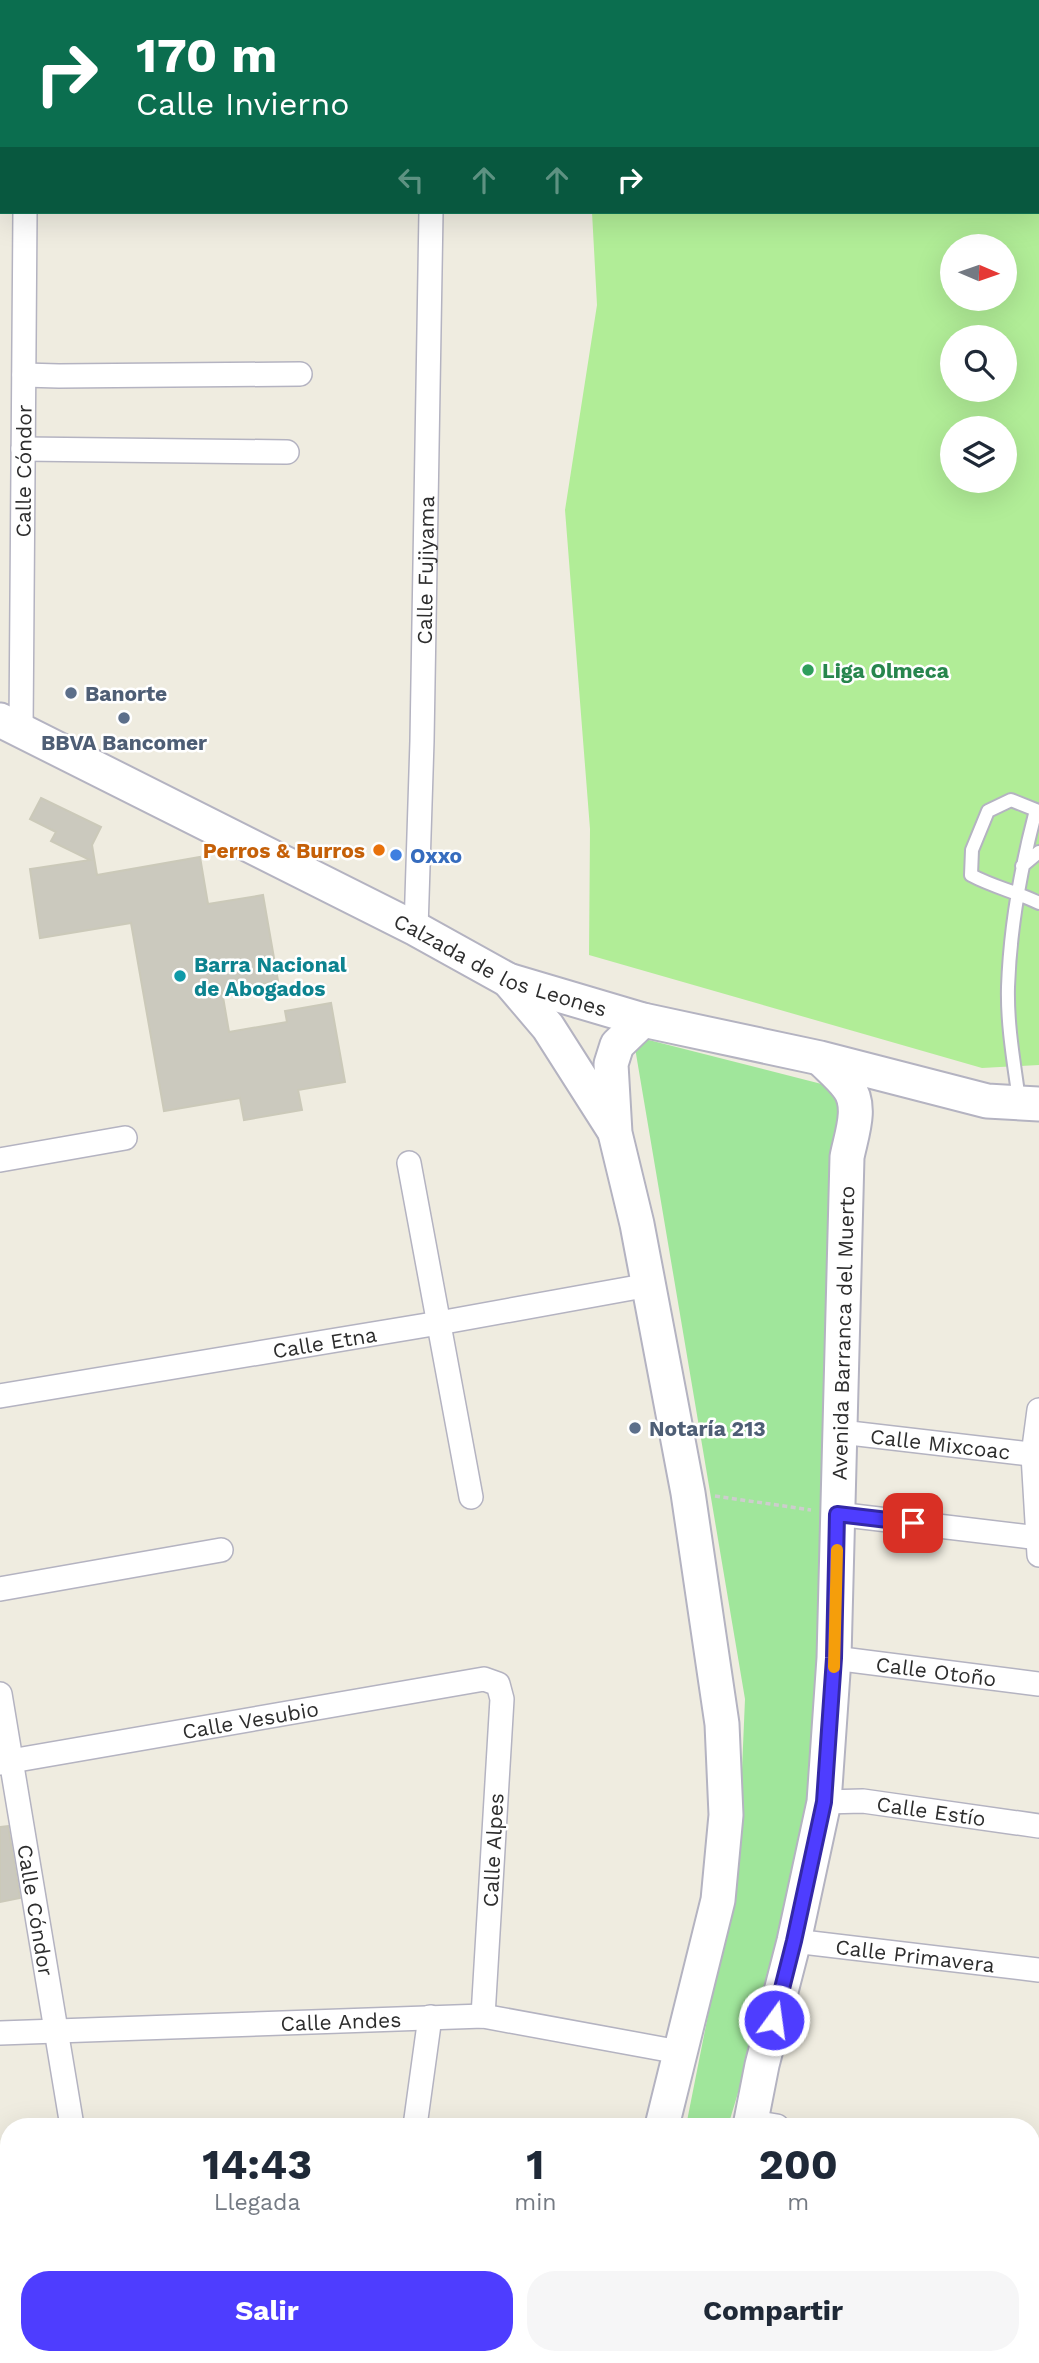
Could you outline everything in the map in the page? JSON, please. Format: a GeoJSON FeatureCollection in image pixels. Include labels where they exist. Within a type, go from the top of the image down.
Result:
{"type":"FeatureCollection","features":[{"type":"Feature","properties":{"kind":"main road","name":"Calzada de los Leones"},"geometry":{"type":"LineString","coordinates":[[10,725],[416,929],[508,980],[643,1020],[820,1058],[987,1101],[1029,1104]]}},
{"type":"Feature","properties":{"kind":"main road"},"geometry":{"type":"LineString","coordinates":[[508,980],[548,1027],[615,1133]]}},
{"type":"Feature","properties":{"kind":"main road"},"geometry":{"type":"LineString","coordinates":[[643,1020],[617,1045],[611,1064],[615,1133],[649,1285],[688,1493],[722,1724],[726,1815],[718,1900],[664,2118]]}},
{"type":"Feature","properties":{"kind":"main road","name":"Avenida Barranca del Muerto"},"geometry":{"type":"LineString","coordinates":[[759,2118],[762,2065],[794,1941],[824,1802],[834,1658],[847,1157],[855,1120],[850,1088],[820,1058]]}},
{"type":"Feature","properties":{"kind":"main road"},"geometry":{"type":"LineString","coordinates":[[855,1120],[875,1103],[914,1083]]}},
{"type":"Feature","properties":{"kind":"street","name":"Calle Cóndor"},"geometry":{"type":"LineString","coordinates":[[10,725],[23,449],[26,214]]}},
{"type":"Feature","properties":{"kind":"street","name":"Calle Fujiyama"},"geometry":{"type":"LineString","coordinates":[[416,929],[431,214]]}},
{"type":"Feature","properties":{"kind":"street"},"geometry":{"type":"LineString","coordinates":[[24,375],[300,374]]}},
{"type":"Feature","properties":{"kind":"street"},"geometry":{"type":"LineString","coordinates":[[23,449],[287,452]]}},
{"type":"Feature","properties":{"kind":"street"},"geometry":{"type":"LineString","coordinates":[[0,1160],[125,1138]]}},
{"type":"Feature","properties":{"kind":"street"},"geometry":{"type":"LineString","coordinates":[[409,1163],[471,1497]]}},
{"type":"Feature","properties":{"kind":"street","name":"Calle Etna"},"geometry":{"type":"LineString","coordinates":[[0,1396],[649,1285]]}},
{"type":"Feature","properties":{"kind":"street"},"geometry":{"type":"LineString","coordinates":[[837,1514],[1039,1544],[1036,1455],[1039,1410]]}},
{"type":"Feature","properties":{"kind":"street","name":"Calle Mixcoac"},"geometry":{"type":"LineString","coordinates":[[841,1432],[1036,1455]]}},
{"type":"Feature","properties":{"kind":"street"},"geometry":{"type":"LineString","coordinates":[[0,1589],[221,1550]]}},
{"type":"Feature","properties":{"kind":"street","name":"Calle Otoño"},"geometry":{"type":"LineString","coordinates":[[834,1658],[1039,1684]]}},
{"type":"Feature","properties":{"kind":"street","name":"Calle Vesubio"},"geometry":{"type":"LineString","coordinates":[[6,1762],[484,1679],[498,1684]]}},
{"type":"Feature","properties":{"kind":"street","name":"Calle Alpes"},"geometry":{"type":"LineString","coordinates":[[483,2016],[502,1699],[498,1684]]}},
{"type":"Feature","properties":{"kind":"street","name":"Calle Cóndor"},"geometry":{"type":"LineString","coordinates":[[0,1694],[6,1762],[71,2118]]}},
{"type":"Feature","properties":{"kind":"street","name":"Calle Estío"},"geometry":{"type":"LineString","coordinates":[[824,1802],[863,1801],[1039,1826]]}},
{"type":"Feature","properties":{"kind":"street","name":"Calle Primavera"},"geometry":{"type":"LineString","coordinates":[[794,1941],[1039,1970]]}},
{"type":"Feature","properties":{"kind":"street","name":"Calle Andes"},"geometry":{"type":"LineString","coordinates":[[0,2033],[483,2016],[679,2052]]}},
{"type":"Feature","properties":{"kind":"street"},"geometry":{"type":"LineString","coordinates":[[416,2118],[430,2017]]}},
{"type":"Feature","properties":{"kind":"lane"},"geometry":{"type":"LineString","coordinates":[[1029,1104],[1012,1051],[1008,988],[1019,893],[1022,866],[1035,810],[1011,800],[988,811],[972,850],[971,875],[992,887],[1019,893],[1039,903]]}},
{"type":"Feature","properties":{"kind":"lane"},"geometry":{"type":"LineString","coordinates":[[1022,866],[1039,852]]}},
{"type":"Feature","properties":{"kind":"path"},"geometry":{"type":"LineString","coordinates":[[688,1493],[837,1514]]}},
{"type":"Feature","properties":{"kind":"green space","name":"Liga Olmeca"},"geometry":{"type":"Polygon","coordinates":[[[592,214],[1039,214],[1039,1065],[982,1068],[589,955],[590,829],[565,510],[597,305],[592,214]]]}},
{"type":"Feature","properties":{"kind":"green space"},"geometry":{"type":"Polygon","coordinates":[[[633,1036],[845,1090],[832,1150],[823,1414],[817,1770],[785,1937],[730,2118],[688,2118],[738,1864],[745,1699],[633,1036]]]}},
{"type":"Feature","properties":{"kind":"building"},"geometry":{"type":"Polygon","coordinates":[[[41,798],[101,827],[92,845],[97,875],[200,857],[208,904],[263,895],[278,981],[222,991],[229,1032],[287,1022],[285,1011],[331,1003],[345,1082],[298,1090],[302,1110],[244,1120],[240,1098],[164,1111],[131,923],[40,938],[30,869],[90,860],[51,841],[56,832],[30,819],[41,798]]]}},
{"type":"Feature","properties":{"kind":"building"},"geometry":{"type":"Polygon","coordinates":[[[8,1826],[20,1898],[0,1902],[0,1827],[8,1826]]]}},
{"type":"Feature","properties":{"kind":"slow traffic"},"geometry":{"type":"LineString","coordinates":[[834,1667],[837,1550]]}},
{"type":"Feature","properties":{"kind":"place","name":"Liga Olmeca"},"geometry":{"type":"Point","coordinates":[808,670]}},
{"type":"Feature","properties":{"kind":"place","name":"Banorte"},"geometry":{"type":"Point","coordinates":[71,693]}},
{"type":"Feature","properties":{"kind":"place","name":"BBVA Bancomer"},"geometry":{"type":"Point","coordinates":[124,718]}},
{"type":"Feature","properties":{"kind":"place","name":"Perros & Burros"},"geometry":{"type":"Point","coordinates":[379,850]}},
{"type":"Feature","properties":{"kind":"place","name":"Oxxo"},"geometry":{"type":"Point","coordinates":[396,855]}},
{"type":"Feature","properties":{"kind":"place","name":"Barra Nacional de Abogados"},"geometry":{"type":"Point","coordinates":[180,976]}},
{"type":"Feature","properties":{"kind":"place","name":"Notaría 213"},"geometry":{"type":"Point","coordinates":[635,1428]}},
{"type":"Feature","properties":{"kind":"route"},"geometry":{"type":"LineString","coordinates":[[774,2020],[824,1802],[834,1658],[837,1514],[913,1523]]}}]}
